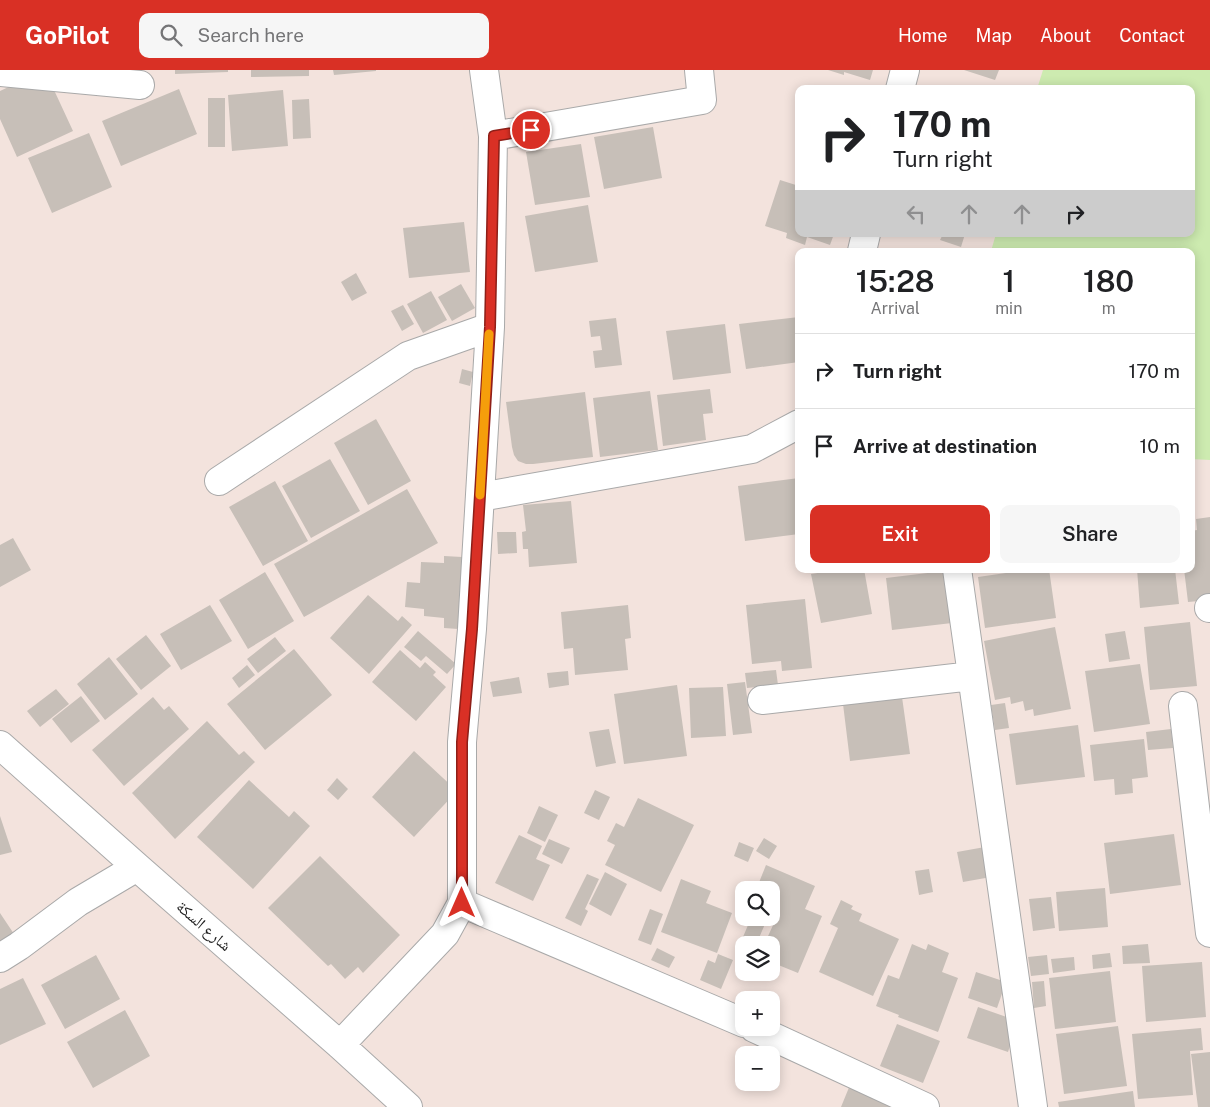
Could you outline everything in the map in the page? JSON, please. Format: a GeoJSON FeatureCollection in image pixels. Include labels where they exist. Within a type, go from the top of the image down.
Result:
{"type":"FeatureCollection","features":[{"type":"Feature","properties":{"kind":"street"},"geometry":{"type":"LineString","coordinates":[[340,1045],[445,934],[462,903],[462,742],[472,629],[490,327],[494,136],[484,70]]}},
{"type":"Feature","properties":{"kind":"street"},"geometry":{"type":"LineString","coordinates":[[494,136],[702,100],[698,70]]}},
{"type":"Feature","properties":{"kind":"street"},"geometry":{"type":"LineString","coordinates":[[901,85],[905,70]]}},
{"type":"Feature","properties":{"kind":"street"},"geometry":{"type":"LineString","coordinates":[[0,72],[140,85]]}},
{"type":"Feature","properties":{"kind":"street"},"geometry":{"type":"LineString","coordinates":[[220,481],[408,356],[490,327]]}},
{"type":"Feature","properties":{"kind":"street"},"geometry":{"type":"LineString","coordinates":[[480,496],[752,449],[795,426]]}},
{"type":"Feature","properties":{"kind":"street"},"geometry":{"type":"LineString","coordinates":[[958,573],[1033,1107]]}},
{"type":"Feature","properties":{"kind":"street"},"geometry":{"type":"LineString","coordinates":[[762,700],[972,676]]}},
{"type":"Feature","properties":{"kind":"street"},"geometry":{"type":"LineString","coordinates":[[1182,706],[1210,933]]}},
{"type":"Feature","properties":{"kind":"street","name":"شارع السكة"},"geometry":{"type":"LineString","coordinates":[[0,745],[408,1107]]}},
{"type":"Feature","properties":{"kind":"street"},"geometry":{"type":"LineString","coordinates":[[0,958],[78,902],[137,867]]}},
{"type":"Feature","properties":{"kind":"street"},"geometry":{"type":"LineString","coordinates":[[462,903],[735,1019]]}},
{"type":"Feature","properties":{"kind":"street"},"geometry":{"type":"LineString","coordinates":[[771,1036],[925,1107]]}},
{"type":"Feature","properties":{"kind":"shaded area"},"geometry":{"type":"Polygon","coordinates":[[[0,70],[1210,70],[1210,1107],[0,1107],[0,70]]]}},
{"type":"Feature","properties":{"kind":"green space"},"geometry":{"type":"Polygon","coordinates":[[[1043,70],[1210,70],[1210,460],[1195,459],[1195,248],[992,248],[995,237],[1195,237],[1195,85],[1038,85],[1043,70]]]}},
{"type":"Feature","properties":{"kind":"building"},"geometry":{"type":"Polygon","coordinates":[[[175,70],[228,70],[228,72],[175,74],[175,70]]]}},
{"type":"Feature","properties":{"kind":"building"},"geometry":{"type":"Polygon","coordinates":[[[251,70],[309,70],[309,76],[251,77],[251,70]]]}},
{"type":"Feature","properties":{"kind":"building"},"geometry":{"type":"Polygon","coordinates":[[[333,70],[376,70],[376,71],[334,75],[333,70]]]}},
{"type":"Feature","properties":{"kind":"building"},"geometry":{"type":"Polygon","coordinates":[[[828,70],[873,70],[870,80],[844,72],[844,75],[828,70]]]}},
{"type":"Feature","properties":{"kind":"building"},"geometry":{"type":"Polygon","coordinates":[[[964,70],[999,70],[995,80],[964,70]]]}},
{"type":"Feature","properties":{"kind":"building"},"geometry":{"type":"Polygon","coordinates":[[[15,84],[54,90],[73,131],[17,157],[0,119],[0,91],[15,84]]]}},
{"type":"Feature","properties":{"kind":"building"},"geometry":{"type":"Polygon","coordinates":[[[179,89],[197,134],[121,166],[102,121],[179,89]]]}},
{"type":"Feature","properties":{"kind":"building"},"geometry":{"type":"Polygon","coordinates":[[[283,90],[288,146],[232,151],[228,95],[283,90]]]}},
{"type":"Feature","properties":{"kind":"building"},"geometry":{"type":"Polygon","coordinates":[[[208,98],[225,98],[225,147],[208,147],[208,98]]]}},
{"type":"Feature","properties":{"kind":"building"},"geometry":{"type":"Polygon","coordinates":[[[309,99],[311,138],[293,139],[292,100],[309,99]]]}},
{"type":"Feature","properties":{"kind":"building"},"geometry":{"type":"Polygon","coordinates":[[[653,127],[662,178],[604,189],[594,137],[653,127]]]}},
{"type":"Feature","properties":{"kind":"building"},"geometry":{"type":"Polygon","coordinates":[[[89,133],[112,187],[52,213],[28,158],[89,133]]]}},
{"type":"Feature","properties":{"kind":"building"},"geometry":{"type":"Polygon","coordinates":[[[581,144],[590,197],[535,205],[526,152],[581,144]]]}},
{"type":"Feature","properties":{"kind":"building"},"geometry":{"type":"Polygon","coordinates":[[[780,180],[795,185],[795,237],[807,237],[805,245],[786,238],[787,233],[765,226],[780,180]]]}},
{"type":"Feature","properties":{"kind":"building"},"geometry":{"type":"Polygon","coordinates":[[[588,205],[598,262],[535,272],[525,216],[588,205]]]}},
{"type":"Feature","properties":{"kind":"building"},"geometry":{"type":"Polygon","coordinates":[[[464,222],[470,272],[409,278],[403,228],[464,222]]]}},
{"type":"Feature","properties":{"kind":"building"},"geometry":{"type":"Polygon","coordinates":[[[807,237],[833,237],[830,245],[807,237]]]}},
{"type":"Feature","properties":{"kind":"building"},"geometry":{"type":"Polygon","coordinates":[[[942,237],[964,237],[961,247],[940,240],[942,237]]]}},
{"type":"Feature","properties":{"kind":"building"},"geometry":{"type":"Polygon","coordinates":[[[356,273],[367,293],[352,301],[341,282],[356,273]]]}},
{"type":"Feature","properties":{"kind":"building"},"geometry":{"type":"Polygon","coordinates":[[[461,284],[475,308],[452,321],[438,297],[461,284]]]}},
{"type":"Feature","properties":{"kind":"building"},"geometry":{"type":"Polygon","coordinates":[[[431,291],[447,320],[423,333],[407,304],[431,291]]]}},
{"type":"Feature","properties":{"kind":"building"},"geometry":{"type":"Polygon","coordinates":[[[403,305],[414,324],[402,331],[391,311],[403,305]]]}},
{"type":"Feature","properties":{"kind":"building"},"geometry":{"type":"Polygon","coordinates":[[[795,317],[795,363],[746,369],[739,324],[795,317]]]}},
{"type":"Feature","properties":{"kind":"building"},"geometry":{"type":"Polygon","coordinates":[[[616,318],[622,365],[595,368],[593,351],[602,350],[600,336],[591,337],[589,321],[616,318]]]}},
{"type":"Feature","properties":{"kind":"building"},"geometry":{"type":"Polygon","coordinates":[[[725,324],[731,373],[673,380],[666,331],[725,324]]]}},
{"type":"Feature","properties":{"kind":"building"},"geometry":{"type":"Polygon","coordinates":[[[462,369],[473,372],[470,386],[459,383],[462,369]]]}},
{"type":"Feature","properties":{"kind":"building"},"geometry":{"type":"Polygon","coordinates":[[[710,389],[713,413],[703,414],[706,440],[663,446],[657,395],[710,389]]]}},
{"type":"Feature","properties":{"kind":"building"},"geometry":{"type":"Polygon","coordinates":[[[650,391],[658,450],[600,457],[593,398],[650,391]]]}},
{"type":"Feature","properties":{"kind":"building"},"geometry":{"type":"Polygon","coordinates":[[[585,392],[593,457],[533,464],[518,461],[512,447],[506,402],[585,392]]]}},
{"type":"Feature","properties":{"kind":"building"},"geometry":{"type":"Polygon","coordinates":[[[376,419],[411,481],[368,505],[334,443],[376,419]]]}},
{"type":"Feature","properties":{"kind":"building"},"geometry":{"type":"Polygon","coordinates":[[[330,459],[360,511],[311,538],[282,486],[330,459]]]}},
{"type":"Feature","properties":{"kind":"building"},"geometry":{"type":"Polygon","coordinates":[[[795,479],[795,535],[745,541],[738,486],[795,479]]]}},
{"type":"Feature","properties":{"kind":"building"},"geometry":{"type":"Polygon","coordinates":[[[275,481],[308,541],[263,566],[229,507],[275,481]]]}},
{"type":"Feature","properties":{"kind":"building"},"geometry":{"type":"Polygon","coordinates":[[[407,489],[438,543],[304,617],[274,564],[407,489]]]}},
{"type":"Feature","properties":{"kind":"building"},"geometry":{"type":"Polygon","coordinates":[[[571,501],[577,563],[529,567],[528,549],[523,549],[522,532],[526,531],[523,505],[571,501]]]}},
{"type":"Feature","properties":{"kind":"building"},"geometry":{"type":"Polygon","coordinates":[[[1210,517],[1210,600],[1188,602],[1184,573],[1195,573],[1196,519],[1210,517]]]}},
{"type":"Feature","properties":{"kind":"building"},"geometry":{"type":"Polygon","coordinates":[[[497,532],[516,532],[517,553],[498,554],[497,532]]]}},
{"type":"Feature","properties":{"kind":"building"},"geometry":{"type":"Polygon","coordinates":[[[13,538],[31,570],[0,587],[0,545],[13,538]]]}},
{"type":"Feature","properties":{"kind":"building"},"geometry":{"type":"Polygon","coordinates":[[[444,556],[462,557],[458,629],[444,628],[444,618],[424,616],[424,609],[405,607],[407,582],[420,583],[421,562],[444,563],[444,556]]]}},
{"type":"Feature","properties":{"kind":"building"},"geometry":{"type":"Polygon","coordinates":[[[265,572],[294,621],[248,649],[219,600],[265,572]]]}},
{"type":"Feature","properties":{"kind":"building"},"geometry":{"type":"Polygon","coordinates":[[[865,573],[872,614],[821,623],[811,574],[865,573]]]}},
{"type":"Feature","properties":{"kind":"building"},"geometry":{"type":"Polygon","coordinates":[[[944,573],[952,623],[892,630],[886,578],[944,573]]]}},
{"type":"Feature","properties":{"kind":"building"},"geometry":{"type":"Polygon","coordinates":[[[1006,573],[1050,573],[1056,618],[985,628],[978,577],[1006,573]]]}},
{"type":"Feature","properties":{"kind":"building"},"geometry":{"type":"Polygon","coordinates":[[[1137,573],[1175,573],[1179,604],[1140,608],[1137,573]]]}},
{"type":"Feature","properties":{"kind":"building"},"geometry":{"type":"Polygon","coordinates":[[[368,595],[398,621],[402,616],[412,625],[369,674],[330,638],[368,595]]]}},
{"type":"Feature","properties":{"kind":"building"},"geometry":{"type":"Polygon","coordinates":[[[805,599],[812,668],[782,671],[781,661],[752,664],[746,605],[805,599]]]}},
{"type":"Feature","properties":{"kind":"building"},"geometry":{"type":"Polygon","coordinates":[[[210,605],[232,641],[181,670],[160,634],[210,605]]]}},
{"type":"Feature","properties":{"kind":"building"},"geometry":{"type":"Polygon","coordinates":[[[628,605],[631,638],[625,639],[628,670],[575,675],[573,648],[564,649],[561,612],[628,605]]]}},
{"type":"Feature","properties":{"kind":"building"},"geometry":{"type":"Polygon","coordinates":[[[1190,622],[1197,686],[1150,690],[1144,627],[1190,622]]]}},
{"type":"Feature","properties":{"kind":"building"},"geometry":{"type":"Polygon","coordinates":[[[1055,627],[1071,709],[1034,716],[1033,709],[1025,711],[1023,701],[1011,704],[1010,697],[995,700],[984,641],[1055,627]]]}},
{"type":"Feature","properties":{"kind":"building"},"geometry":{"type":"Polygon","coordinates":[[[418,631],[456,664],[447,674],[426,656],[421,661],[404,647],[418,631]]]}},
{"type":"Feature","properties":{"kind":"building"},"geometry":{"type":"Polygon","coordinates":[[[1125,631],[1130,659],[1109,662],[1105,634],[1125,631]]]}},
{"type":"Feature","properties":{"kind":"building"},"geometry":{"type":"Polygon","coordinates":[[[146,635],[171,666],[141,690],[116,659],[146,635]]]}},
{"type":"Feature","properties":{"kind":"building"},"geometry":{"type":"Polygon","coordinates":[[[275,637],[286,651],[258,673],[247,659],[275,637]]]}},
{"type":"Feature","properties":{"kind":"building"},"geometry":{"type":"Polygon","coordinates":[[[294,649],[332,695],[265,750],[227,704],[294,649]]]}},
{"type":"Feature","properties":{"kind":"building"},"geometry":{"type":"Polygon","coordinates":[[[400,650],[420,668],[425,662],[436,672],[433,675],[446,687],[416,721],[372,682],[400,650]]]}},
{"type":"Feature","properties":{"kind":"building"},"geometry":{"type":"Polygon","coordinates":[[[109,657],[138,694],[105,720],[77,684],[109,657]]]}},
{"type":"Feature","properties":{"kind":"building"},"geometry":{"type":"Polygon","coordinates":[[[1140,664],[1150,724],[1094,732],[1085,671],[1140,664]]]}},
{"type":"Feature","properties":{"kind":"building"},"geometry":{"type":"Polygon","coordinates":[[[247,665],[255,675],[239,688],[232,678],[247,665]]]}},
{"type":"Feature","properties":{"kind":"building"},"geometry":{"type":"Polygon","coordinates":[[[776,670],[778,685],[747,688],[745,673],[776,670]]]}},
{"type":"Feature","properties":{"kind":"building"},"geometry":{"type":"Polygon","coordinates":[[[568,671],[569,685],[549,688],[547,673],[568,671]]]}},
{"type":"Feature","properties":{"kind":"building"},"geometry":{"type":"Polygon","coordinates":[[[519,677],[522,693],[493,697],[490,682],[519,677]]]}},
{"type":"Feature","properties":{"kind":"building"},"geometry":{"type":"Polygon","coordinates":[[[745,682],[752,733],[733,735],[727,684],[745,682]]]}},
{"type":"Feature","properties":{"kind":"building"},"geometry":{"type":"Polygon","coordinates":[[[677,685],[687,756],[624,764],[614,694],[677,685]]]}},
{"type":"Feature","properties":{"kind":"building"},"geometry":{"type":"Polygon","coordinates":[[[723,687],[726,736],[691,738],[689,688],[723,687]]]}},
{"type":"Feature","properties":{"kind":"building"},"geometry":{"type":"Polygon","coordinates":[[[56,689],[69,704],[40,727],[27,711],[56,689]]]}},
{"type":"Feature","properties":{"kind":"building"},"geometry":{"type":"Polygon","coordinates":[[[81,696],[100,721],[71,743],[52,719],[81,696]]]}},
{"type":"Feature","properties":{"kind":"building"},"geometry":{"type":"Polygon","coordinates":[[[153,697],[164,710],[169,706],[189,729],[124,786],[92,750],[153,697]]]}},
{"type":"Feature","properties":{"kind":"building"},"geometry":{"type":"Polygon","coordinates":[[[902,697],[910,754],[850,761],[843,704],[902,697]]]}},
{"type":"Feature","properties":{"kind":"building"},"geometry":{"type":"Polygon","coordinates":[[[1005,703],[1009,728],[995,730],[991,705],[1005,703]]]}},
{"type":"Feature","properties":{"kind":"building"},"geometry":{"type":"Polygon","coordinates":[[[207,721],[239,755],[244,751],[255,762],[175,839],[132,793],[207,721]]]}},
{"type":"Feature","properties":{"kind":"building"},"geometry":{"type":"Polygon","coordinates":[[[1078,725],[1085,777],[1016,785],[1009,734],[1078,725]]]}},
{"type":"Feature","properties":{"kind":"building"},"geometry":{"type":"Polygon","coordinates":[[[609,729],[616,763],[596,767],[589,732],[609,729]]]}},
{"type":"Feature","properties":{"kind":"building"},"geometry":{"type":"Polygon","coordinates":[[[1171,729],[1173,748],[1148,750],[1146,732],[1171,729]]]}},
{"type":"Feature","properties":{"kind":"building"},"geometry":{"type":"Polygon","coordinates":[[[1144,739],[1148,777],[1132,779],[1133,793],[1115,795],[1114,779],[1094,781],[1090,745],[1144,739]]]}},
{"type":"Feature","properties":{"kind":"building"},"geometry":{"type":"Polygon","coordinates":[[[414,751],[457,791],[414,837],[372,797],[414,751]]]}},
{"type":"Feature","properties":{"kind":"building"},"geometry":{"type":"Polygon","coordinates":[[[337,778],[348,789],[338,800],[327,790],[337,778]]]}},
{"type":"Feature","properties":{"kind":"building"},"geometry":{"type":"Polygon","coordinates":[[[249,780],[289,817],[294,811],[310,826],[253,889],[197,837],[249,780]]]}},
{"type":"Feature","properties":{"kind":"building"},"geometry":{"type":"Polygon","coordinates":[[[595,790],[610,797],[599,820],[584,813],[595,790]]]}},
{"type":"Feature","properties":{"kind":"building"},"geometry":{"type":"Polygon","coordinates":[[[638,798],[694,825],[661,892],[605,865],[615,845],[607,841],[616,823],[624,827],[638,798]]]}},
{"type":"Feature","properties":{"kind":"building"},"geometry":{"type":"Polygon","coordinates":[[[539,806],[558,815],[545,842],[527,833],[539,806]]]}},
{"type":"Feature","properties":{"kind":"building"},"geometry":{"type":"Polygon","coordinates":[[[0,816],[12,852],[0,855],[0,816]]]}},
{"type":"Feature","properties":{"kind":"building"},"geometry":{"type":"Polygon","coordinates":[[[1174,834],[1181,885],[1110,894],[1104,843],[1174,834]]]}},
{"type":"Feature","properties":{"kind":"building"},"geometry":{"type":"Polygon","coordinates":[[[519,835],[542,846],[536,859],[550,865],[533,901],[495,883],[519,835]]]}},
{"type":"Feature","properties":{"kind":"building"},"geometry":{"type":"Polygon","coordinates":[[[764,838],[777,846],[769,859],[756,851],[764,838]]]}},
{"type":"Feature","properties":{"kind":"building"},"geometry":{"type":"Polygon","coordinates":[[[549,839],[570,848],[562,864],[542,854],[549,839]]]}},
{"type":"Feature","properties":{"kind":"building"},"geometry":{"type":"Polygon","coordinates":[[[739,842],[754,848],[748,862],[734,856],[739,842]]]}},
{"type":"Feature","properties":{"kind":"building"},"geometry":{"type":"Polygon","coordinates":[[[985,847],[991,877],[963,882],[957,852],[985,847]]]}},
{"type":"Feature","properties":{"kind":"building"},"geometry":{"type":"Polygon","coordinates":[[[320,856],[400,935],[363,973],[358,967],[345,979],[331,964],[328,966],[268,908],[320,856]]]}},
{"type":"Feature","properties":{"kind":"building"},"geometry":{"type":"Polygon","coordinates":[[[766,865],[815,886],[805,909],[822,916],[798,973],[780,966],[780,936],[768,936],[773,926],[780,926],[780,881],[760,881],[766,865]]]}},
{"type":"Feature","properties":{"kind":"building"},"geometry":{"type":"Polygon","coordinates":[[[929,869],[933,892],[919,895],[915,871],[929,869]]]}},
{"type":"Feature","properties":{"kind":"building"},"geometry":{"type":"Polygon","coordinates":[[[605,872],[627,884],[611,916],[589,904],[605,872]]]}},
{"type":"Feature","properties":{"kind":"building"},"geometry":{"type":"Polygon","coordinates":[[[587,874],[599,879],[585,909],[588,911],[581,926],[565,918],[587,874]]]}},
{"type":"Feature","properties":{"kind":"building"},"geometry":{"type":"Polygon","coordinates":[[[681,879],[711,891],[706,903],[732,913],[717,953],[661,932],[681,879]]]}},
{"type":"Feature","properties":{"kind":"building"},"geometry":{"type":"Polygon","coordinates":[[[1105,888],[1108,927],[1059,931],[1056,892],[1105,888]]]}},
{"type":"Feature","properties":{"kind":"building"},"geometry":{"type":"Polygon","coordinates":[[[1051,897],[1055,928],[1033,931],[1029,899],[1051,897]]]}},
{"type":"Feature","properties":{"kind":"building"},"geometry":{"type":"Polygon","coordinates":[[[841,900],[853,906],[851,909],[862,914],[859,921],[899,939],[873,996],[819,972],[838,928],[830,924],[841,900]]]}},
{"type":"Feature","properties":{"kind":"building"},"geometry":{"type":"Polygon","coordinates":[[[650,909],[663,914],[651,945],[638,940],[650,909]]]}},
{"type":"Feature","properties":{"kind":"building"},"geometry":{"type":"Polygon","coordinates":[[[0,913],[16,937],[0,948],[0,913]]]}},
{"type":"Feature","properties":{"kind":"building"},"geometry":{"type":"Polygon","coordinates":[[[748,926],[764,926],[760,936],[743,936],[748,926]]]}},
{"type":"Feature","properties":{"kind":"building"},"geometry":{"type":"Polygon","coordinates":[[[912,944],[926,950],[928,944],[949,953],[942,972],[958,978],[938,1032],[898,1017],[899,1015],[876,1006],[888,975],[899,979],[912,944]]]}},
{"type":"Feature","properties":{"kind":"building"},"geometry":{"type":"Polygon","coordinates":[[[1148,944],[1150,963],[1123,964],[1122,946],[1148,944]]]}},
{"type":"Feature","properties":{"kind":"building"},"geometry":{"type":"Polygon","coordinates":[[[657,948],[675,957],[669,968],[651,960],[657,948]]]}},
{"type":"Feature","properties":{"kind":"building"},"geometry":{"type":"Polygon","coordinates":[[[1110,953],[1112,967],[1093,969],[1092,955],[1110,953]]]}},
{"type":"Feature","properties":{"kind":"building"},"geometry":{"type":"Polygon","coordinates":[[[718,954],[733,960],[721,989],[700,980],[708,960],[715,963],[718,954]]]}},
{"type":"Feature","properties":{"kind":"building"},"geometry":{"type":"Polygon","coordinates":[[[96,955],[120,999],[65,1029],[41,985],[96,955]]]}},
{"type":"Feature","properties":{"kind":"building"},"geometry":{"type":"Polygon","coordinates":[[[1047,955],[1049,974],[1031,976],[1028,957],[1047,955]]]}},
{"type":"Feature","properties":{"kind":"building"},"geometry":{"type":"Polygon","coordinates":[[[1074,957],[1075,970],[1053,973],[1051,959],[1074,957]]]}},
{"type":"Feature","properties":{"kind":"building"},"geometry":{"type":"Polygon","coordinates":[[[1202,962],[1206,1017],[1146,1022],[1142,966],[1202,962]]]}},
{"type":"Feature","properties":{"kind":"building"},"geometry":{"type":"Polygon","coordinates":[[[1110,971],[1116,1022],[1055,1029],[1049,978],[1110,971]]]}},
{"type":"Feature","properties":{"kind":"building"},"geometry":{"type":"Polygon","coordinates":[[[976,972],[1006,982],[997,1008],[968,998],[976,972]]]}},
{"type":"Feature","properties":{"kind":"building"},"geometry":{"type":"Polygon","coordinates":[[[23,978],[46,1024],[0,1045],[0,989],[23,978]]]}},
{"type":"Feature","properties":{"kind":"building"},"geometry":{"type":"Polygon","coordinates":[[[1044,981],[1046,1006],[1034,1008],[1032,982],[1044,981]]]}},
{"type":"Feature","properties":{"kind":"building"},"geometry":{"type":"Polygon","coordinates":[[[978,1007],[1018,1021],[1008,1052],[967,1038],[978,1007]]]}},
{"type":"Feature","properties":{"kind":"building"},"geometry":{"type":"Polygon","coordinates":[[[125,1010],[150,1056],[93,1088],[67,1042],[125,1010]]]}},
{"type":"Feature","properties":{"kind":"building"},"geometry":{"type":"Polygon","coordinates":[[[897,1024],[940,1041],[923,1083],[880,1066],[897,1024]]]}},
{"type":"Feature","properties":{"kind":"building"},"geometry":{"type":"Polygon","coordinates":[[[1118,1026],[1127,1086],[1064,1094],[1056,1034],[1118,1026]]]}},
{"type":"Feature","properties":{"kind":"building"},"geometry":{"type":"Polygon","coordinates":[[[1201,1028],[1203,1050],[1190,1051],[1193,1095],[1138,1099],[1132,1034],[1201,1028]]]}},
{"type":"Feature","properties":{"kind":"building"},"geometry":{"type":"Polygon","coordinates":[[[1210,1052],[1210,1107],[1198,1107],[1191,1054],[1210,1052]]]}},
{"type":"Feature","properties":{"kind":"building"},"geometry":{"type":"Polygon","coordinates":[[[850,1085],[904,1107],[841,1107],[850,1085]]]}},
{"type":"Feature","properties":{"kind":"building"},"geometry":{"type":"Polygon","coordinates":[[[1133,1091],[1135,1107],[1059,1107],[1058,1102],[1133,1091]]]}},
{"type":"Feature","properties":{"kind":"slow traffic"},"geometry":{"type":"LineString","coordinates":[[480,495],[489,334]]}},
{"type":"Feature","properties":{"kind":"route"},"geometry":{"type":"LineString","coordinates":[[462,903],[462,742],[472,629],[490,327],[494,136],[531,130]]}}]}
